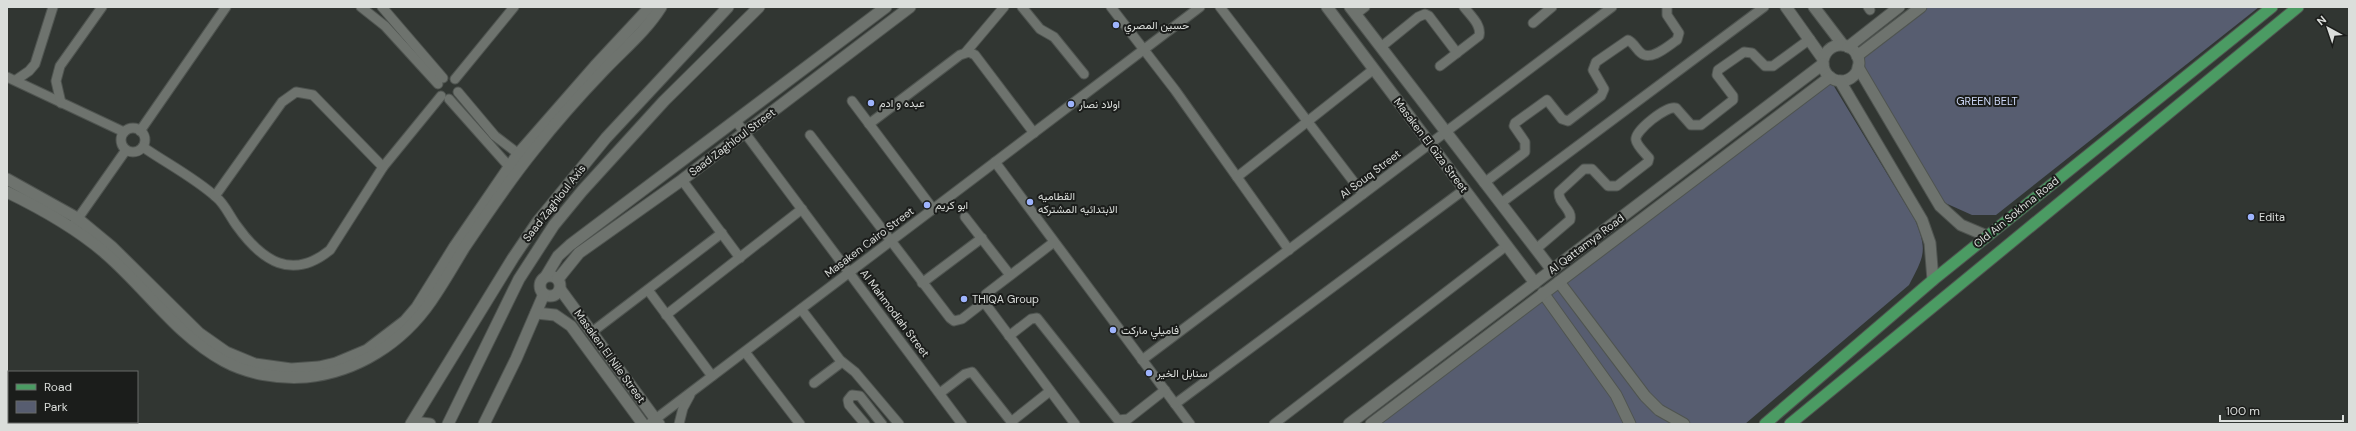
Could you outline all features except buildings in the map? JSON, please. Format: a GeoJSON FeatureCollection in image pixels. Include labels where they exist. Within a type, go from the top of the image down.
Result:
{"type":"FeatureCollection","features":[{"type":"Feature","properties":{"kind":"main road","name":"Old Ain Sokhna Road"},"geometry":{"type":"LineString","coordinates":[[1765,424],[1933,280],[2272,7]]}},
{"type":"Feature","properties":{"kind":"main road","name":"Old Ain Sokhna Road"},"geometry":{"type":"LineString","coordinates":[[1790,424],[2298,7]]}},
{"type":"Feature","properties":{"kind":"street"},"geometry":{"type":"LineString","coordinates":[[16,80],[29,72],[35,64],[53,7]]}},
{"type":"Feature","properties":{"kind":"street"},"geometry":{"type":"LineString","coordinates":[[61,103],[56,81],[60,66],[102,7]]}},
{"type":"Feature","properties":{"kind":"street"},"geometry":{"type":"LineString","coordinates":[[140,131],[227,7]]}},
{"type":"Feature","properties":{"kind":"street"},"geometry":{"type":"LineString","coordinates":[[361,7],[385,26],[441,81]]}},
{"type":"Feature","properties":{"kind":"street"},"geometry":{"type":"LineString","coordinates":[[382,7],[441,81]]}},
{"type":"Feature","properties":{"kind":"street"},"geometry":{"type":"LineString","coordinates":[[441,81],[454,79],[514,7]]}},
{"type":"Feature","properties":{"kind":"street"},"geometry":{"type":"LineString","coordinates":[[7,179],[78,218],[112,247],[199,333],[226,352],[255,364],[272,367],[291,369],[320,367],[367,350],[404,321],[416,307],[512,171],[595,66],[650,7]]}},
{"type":"Feature","properties":{"kind":"street"},"geometry":{"type":"LineString","coordinates":[[523,157],[586,88],[643,30],[661,7]]}},
{"type":"Feature","properties":{"kind":"street","name":"Saad Zaghloul Axis"},"geometry":{"type":"LineString","coordinates":[[412,423],[513,258],[538,221],[606,138],[728,7]]}},
{"type":"Feature","properties":{"kind":"street","name":"Saad Zaghloul Axis"},"geometry":{"type":"LineString","coordinates":[[448,424],[519,279],[554,225],[582,191],[664,101],[759,7]]}},
{"type":"Feature","properties":{"kind":"street","name":"Saad Zaghloul Street"},"geometry":{"type":"LineString","coordinates":[[546,276],[564,250],[886,7]]}},
{"type":"Feature","properties":{"kind":"street","name":"Saad Zaghloul Street"},"geometry":{"type":"LineString","coordinates":[[559,284],[573,259],[745,133],[910,7]]}},
{"type":"Feature","properties":{"kind":"street"},"geometry":{"type":"LineString","coordinates":[[869,124],[966,52],[1004,7]]}},
{"type":"Feature","properties":{"kind":"street"},"geometry":{"type":"LineString","coordinates":[[1022,7],[1040,29],[1054,37],[1084,74]]}},
{"type":"Feature","properties":{"kind":"street"},"geometry":{"type":"LineString","coordinates":[[1111,7],[1175,90],[1289,250]]}},
{"type":"Feature","properties":{"kind":"street","name":"Masaken Cairo Street"},"geometry":{"type":"LineString","coordinates":[[655,422],[692,391],[1200,7]]}},
{"type":"Feature","properties":{"kind":"street"},"geometry":{"type":"LineString","coordinates":[[1220,7],[1363,194]]}},
{"type":"Feature","properties":{"kind":"street","name":"Masaken El Giza Street"},"geometry":{"type":"LineString","coordinates":[[1327,7],[1535,283]]}},
{"type":"Feature","properties":{"kind":"street"},"geometry":{"type":"LineString","coordinates":[[1353,11],[1365,7]]}},
{"type":"Feature","properties":{"kind":"street"},"geometry":{"type":"LineString","coordinates":[[1440,66],[1475,39],[1480,32],[1477,23],[1464,7]]}},
{"type":"Feature","properties":{"kind":"street"},"geometry":{"type":"LineString","coordinates":[[1533,23],[1552,7]]}},
{"type":"Feature","properties":{"kind":"street","name":"Al Souq Street"},"geometry":{"type":"LineString","coordinates":[[1142,360],[1612,7]]}},
{"type":"Feature","properties":{"kind":"street"},"geometry":{"type":"LineString","coordinates":[[1484,183],[1525,152],[1525,142],[1514,126],[1515,123],[1547,100],[1562,119],[1568,121],[1601,96],[1604,89],[1593,70],[1596,62],[1628,40],[1641,53],[1648,56],[1653,55],[1677,40],[1679,33],[1666,15],[1667,7]]}},
{"type":"Feature","properties":{"kind":"street"},"geometry":{"type":"LineString","coordinates":[[1501,203],[1764,7]]}},
{"type":"Feature","properties":{"kind":"street"},"geometry":{"type":"LineString","coordinates":[[1786,7],[1810,39],[1823,62],[1870,130],[1922,220],[1930,243],[1933,280]]}},
{"type":"Feature","properties":{"kind":"street"},"geometry":{"type":"LineString","coordinates":[[1814,7],[1857,61],[1940,206],[1961,225],[1987,236]]}},
{"type":"Feature","properties":{"kind":"street"},"geometry":{"type":"LineString","coordinates":[[1823,62],[1828,50],[1845,46],[1899,7]]}},
{"type":"Feature","properties":{"kind":"street"},"geometry":{"type":"LineString","coordinates":[[1835,79],[1851,76],[1857,61],[1921,7]]}},
{"type":"Feature","properties":{"kind":"street","name":"Masaken El Giza Street"},"geometry":{"type":"LineString","coordinates":[[1353,11],[1552,270]]}},
{"type":"Feature","properties":{"kind":"street"},"geometry":{"type":"LineString","coordinates":[[1381,47],[1418,17],[1425,14],[1429,16],[1457,53]]}},
{"type":"Feature","properties":{"kind":"street"},"geometry":{"type":"LineString","coordinates":[[1536,248],[1570,220],[1570,213],[1560,199],[1559,192],[1584,169],[1592,169],[1608,186],[1617,186],[1648,162],[1649,158],[1636,142],[1636,136],[1639,131],[1667,108],[1676,108],[1691,125],[1700,125],[1733,100],[1733,96],[1717,75],[1720,68],[1744,52],[1752,54],[1765,66],[1773,66],[1810,39]]}},
{"type":"Feature","properties":{"kind":"street"},"geometry":{"type":"LineString","coordinates":[[966,52],[975,55],[1034,133]]}},
{"type":"Feature","properties":{"kind":"street","name":"Al Qattamya Road"},"geometry":{"type":"LineString","coordinates":[[1349,424],[1823,62]]}},
{"type":"Feature","properties":{"kind":"street"},"geometry":{"type":"LineString","coordinates":[[1237,177],[1374,70]]}},
{"type":"Feature","properties":{"kind":"street"},"geometry":{"type":"LineString","coordinates":[[7,77],[124,132],[133,128],[140,131],[145,140],[143,147],[133,152],[126,150],[121,142],[124,132]]}},
{"type":"Feature","properties":{"kind":"street"},"geometry":{"type":"LineString","coordinates":[[454,79],[459,86],[458,92]]}},
{"type":"Feature","properties":{"kind":"street","name":"Al Qattamya Road"},"geometry":{"type":"LineString","coordinates":[[1371,424],[1559,282],[1835,79]]}},
{"type":"Feature","properties":{"kind":"street"},"geometry":{"type":"LineString","coordinates":[[441,81],[437,90],[512,171]]}},
{"type":"Feature","properties":{"kind":"street"},"geometry":{"type":"LineString","coordinates":[[215,196],[282,102],[291,94],[296,92],[313,95],[383,168]]}},
{"type":"Feature","properties":{"kind":"street"},"geometry":{"type":"LineString","coordinates":[[458,92],[496,136],[523,157]]}},
{"type":"Feature","properties":{"kind":"street"},"geometry":{"type":"LineString","coordinates":[[143,147],[215,196],[238,228],[261,253],[270,260],[293,266],[320,258],[330,250],[383,168],[445,97],[458,92]]}},
{"type":"Feature","properties":{"kind":"street"},"geometry":{"type":"LineString","coordinates":[[852,101],[933,209]]}},
{"type":"Feature","properties":{"kind":"street","name":"Al Mahmodiah Street"},"geometry":{"type":"LineString","coordinates":[[736,121],[962,424]]}},
{"type":"Feature","properties":{"kind":"street"},"geometry":{"type":"LineString","coordinates":[[810,135],[922,283],[954,321],[962,319],[984,302],[986,294],[1054,242]]}},
{"type":"Feature","properties":{"kind":"street"},"geometry":{"type":"LineString","coordinates":[[71,228],[126,150]]}},
{"type":"Feature","properties":{"kind":"street"},"geometry":{"type":"LineString","coordinates":[[995,162],[1190,424]]}},
{"type":"Feature","properties":{"kind":"street"},"geometry":{"type":"LineString","coordinates":[[7,192],[71,228],[106,254],[196,343],[225,362],[251,372],[292,378],[321,375],[340,370],[371,357],[399,338],[433,300],[512,171]]}},
{"type":"Feature","properties":{"kind":"street"},"geometry":{"type":"LineString","coordinates":[[682,180],[740,258]]}},
{"type":"Feature","properties":{"kind":"street"},"geometry":{"type":"LineString","coordinates":[[1175,404],[1465,189]]}},
{"type":"Feature","properties":{"kind":"street"},"geometry":{"type":"LineString","coordinates":[[666,315],[802,209]]}},
{"type":"Feature","properties":{"kind":"street"},"geometry":{"type":"LineString","coordinates":[[965,217],[1010,276]]}},
{"type":"Feature","properties":{"kind":"street"},"geometry":{"type":"LineString","coordinates":[[596,225],[604,236]]}},
{"type":"Feature","properties":{"kind":"street"},"geometry":{"type":"LineString","coordinates":[[592,332],[722,234]]}},
{"type":"Feature","properties":{"kind":"street"},"geometry":{"type":"LineString","coordinates":[[922,283],[982,238]]}},
{"type":"Feature","properties":{"kind":"street"},"geometry":{"type":"LineString","coordinates":[[1274,424],[1506,246]]}},
{"type":"Feature","properties":{"kind":"street"},"geometry":{"type":"LineString","coordinates":[[484,424],[506,381],[544,294],[540,284],[546,276],[552,276],[559,284],[553,295],[544,294]]}},
{"type":"Feature","properties":{"kind":"street"},"geometry":{"type":"LineString","coordinates":[[1559,282],[1648,399],[1666,415],[1684,424]]}},
{"type":"Feature","properties":{"kind":"street","name":"Masaken El Nile Street"},"geometry":{"type":"LineString","coordinates":[[559,284],[655,422]]}},
{"type":"Feature","properties":{"kind":"street"},"geometry":{"type":"LineString","coordinates":[[648,290],[712,376]]}},
{"type":"Feature","properties":{"kind":"street"},"geometry":{"type":"LineString","coordinates":[[1543,294],[1616,395],[1630,424]]}},
{"type":"Feature","properties":{"kind":"street"},"geometry":{"type":"LineString","coordinates":[[984,302],[1075,424]]}},
{"type":"Feature","properties":{"kind":"street"},"geometry":{"type":"LineString","coordinates":[[801,309],[842,362],[856,372],[899,424]]}},
{"type":"Feature","properties":{"kind":"street","name":"Masaken El Nile Street"},"geometry":{"type":"LineString","coordinates":[[536,313],[555,315],[571,326],[643,424]]}},
{"type":"Feature","properties":{"kind":"street"},"geometry":{"type":"LineString","coordinates":[[1009,336],[1031,319],[1037,318],[1118,420],[1128,419],[1165,390]]}},
{"type":"Feature","properties":{"kind":"street"},"geometry":{"type":"LineString","coordinates":[[745,352],[800,424]]}},
{"type":"Feature","properties":{"kind":"street"},"geometry":{"type":"LineString","coordinates":[[814,383],[842,362]]}},
{"type":"Feature","properties":{"kind":"street"},"geometry":{"type":"LineString","coordinates":[[940,393],[965,374],[972,372],[1012,423],[1050,391]]}},
{"type":"Feature","properties":{"kind":"street"},"geometry":{"type":"LineString","coordinates":[[679,424],[683,408],[692,391]]}},
{"type":"Feature","properties":{"kind":"street"},"geometry":{"type":"LineString","coordinates":[[865,424],[849,406],[848,400],[852,395],[860,396],[882,424]]}},
{"type":"Feature","properties":{"kind":"street"},"geometry":{"type":"LineString","coordinates":[[412,423],[430,424]]}},
{"type":"Feature","properties":{"kind":"green space","name":"GREEN BELT"},"geometry":{"type":"Polygon","coordinates":[[[1922,7],[2259,7],[1996,215],[1972,215],[1934,198],[1858,67],[1857,56],[1922,7]]]}},
{"type":"Feature","properties":{"kind":"green space"},"geometry":{"type":"Polygon","coordinates":[[[1832,83],[1915,220],[1922,239],[1923,247],[1921,260],[1909,285],[1745,424],[1377,424],[1832,83]]]}},
{"type":"Feature","properties":{"kind":"place","name":"حسين المصري"},"geometry":{"type":"Point","coordinates":[1116,25]}},
{"type":"Feature","properties":{"kind":"place","name":"عبده و ادم"},"geometry":{"type":"Point","coordinates":[871,103]}},
{"type":"Feature","properties":{"kind":"place","name":"اولاد نصار"},"geometry":{"type":"Point","coordinates":[1071,104]}},
{"type":"Feature","properties":{"kind":"place","name":"القطاميه الابتدائيه المشتركه"},"geometry":{"type":"Point","coordinates":[1030,202]}},
{"type":"Feature","properties":{"kind":"place","name":"ابو كريم"},"geometry":{"type":"Point","coordinates":[927,205]}},
{"type":"Feature","properties":{"kind":"place","name":"Edita"},"geometry":{"type":"Point","coordinates":[2251,217]}},
{"type":"Feature","properties":{"kind":"place","name":"THIQA Group"},"geometry":{"type":"Point","coordinates":[964,299]}},
{"type":"Feature","properties":{"kind":"place","name":"فاميلي ماركت"},"geometry":{"type":"Point","coordinates":[1113,330]}},
{"type":"Feature","properties":{"kind":"place","name":"سنابل الخير"},"geometry":{"type":"Point","coordinates":[1149,373]}}]}
